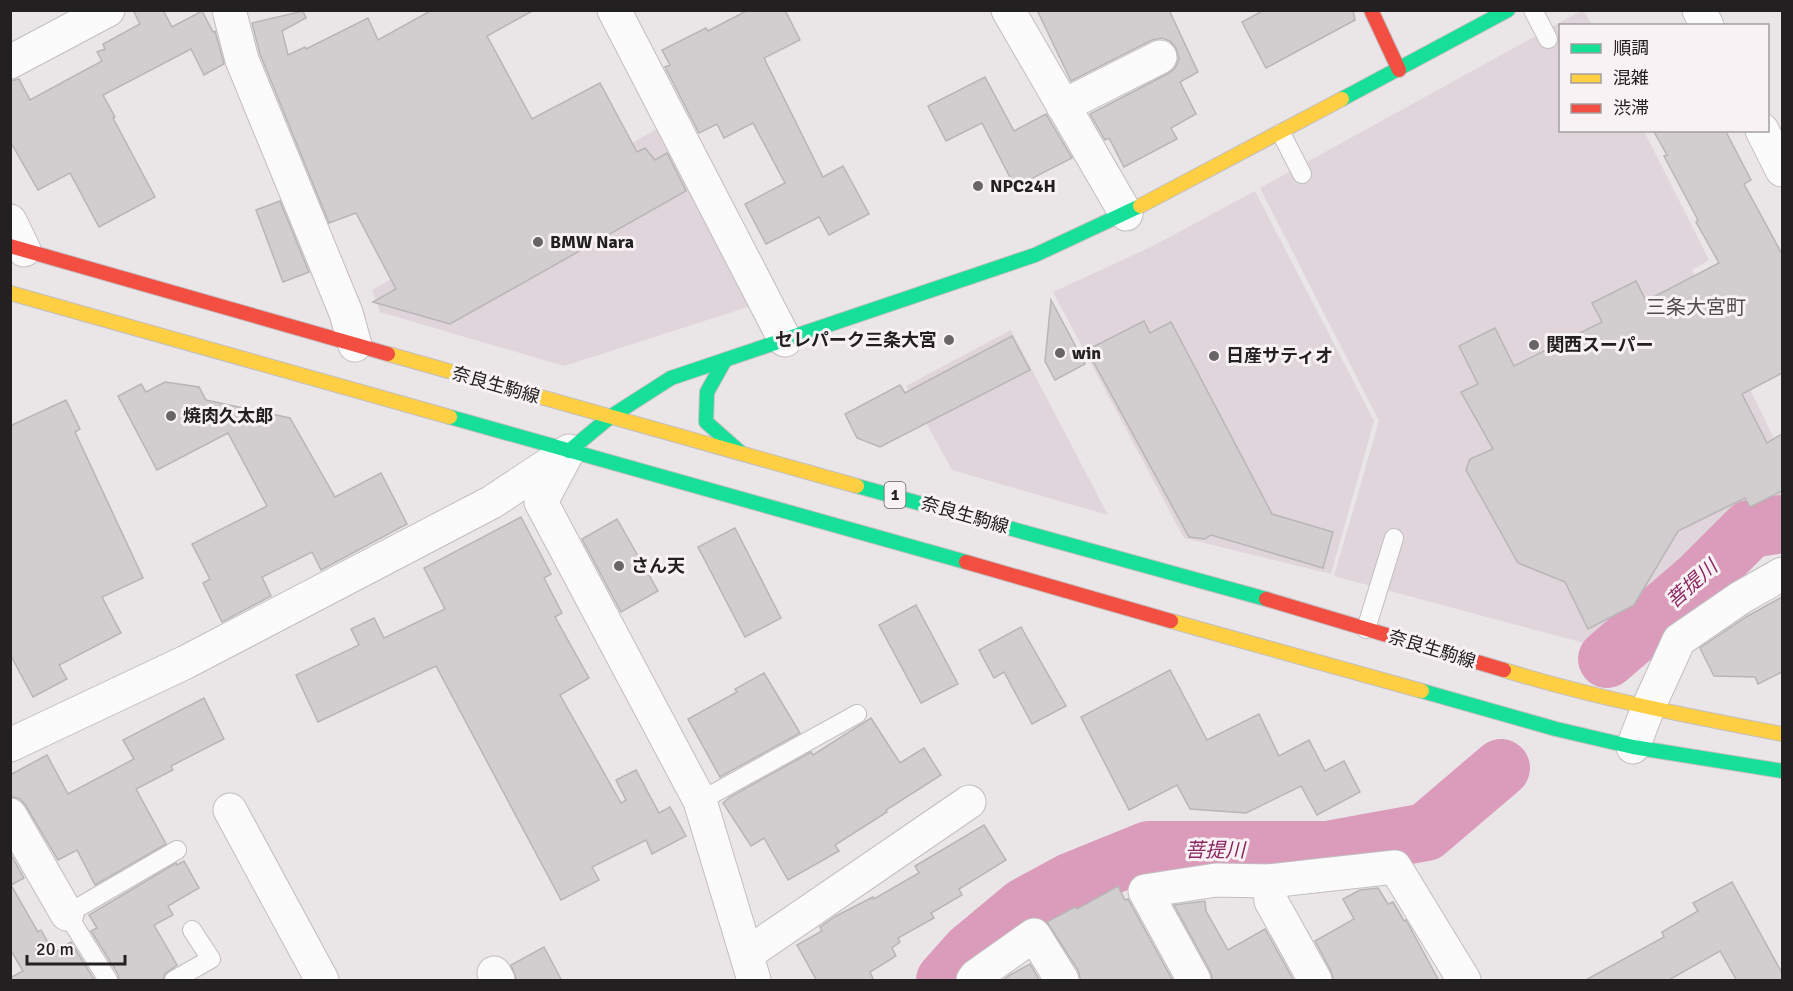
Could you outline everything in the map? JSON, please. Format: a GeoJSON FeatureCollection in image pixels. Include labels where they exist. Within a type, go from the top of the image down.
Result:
{"type":"FeatureCollection","features":[{"type":"Feature","properties":{"kind":"main road"},"geometry":{"type":"LineString","coordinates":[[1371,10],[1399,70]]}},
{"type":"Feature","properties":{"kind":"main road"},"geometry":{"type":"LineString","coordinates":[[569,451],[610,417],[671,378],[1035,255],[1126,214],[1508,10]]}},
{"type":"Feature","properties":{"kind":"main road","name":"奈良生駒線"},"geometry":{"type":"LineString","coordinates":[[17,248],[610,417],[1262,598],[1542,682],[1648,708],[1782,734]]}},
{"type":"Feature","properties":{"kind":"main road"},"geometry":{"type":"LineString","coordinates":[[10,293],[1556,729],[1633,747],[1782,771]]}},
{"type":"Feature","properties":{"kind":"main road"},"geometry":{"type":"LineString","coordinates":[[725,360],[707,392],[706,422],[741,453]]}},
{"type":"Feature","properties":{"kind":"street"},"geometry":{"type":"LineString","coordinates":[[10,62],[108,10]]}},
{"type":"Feature","properties":{"kind":"street"},"geometry":{"type":"LineString","coordinates":[[229,10],[242,60],[346,313],[355,345]]}},
{"type":"Feature","properties":{"kind":"street"},"geometry":{"type":"LineString","coordinates":[[614,10],[784,340]]}},
{"type":"Feature","properties":{"kind":"street"},"geometry":{"type":"LineString","coordinates":[[1008,10],[1126,214]]}},
{"type":"Feature","properties":{"kind":"street"},"geometry":{"type":"LineString","coordinates":[[1699,10],[1706,24]]}},
{"type":"Feature","properties":{"kind":"street"},"geometry":{"type":"LineString","coordinates":[[1063,106],[1160,57]]}},
{"type":"Feature","properties":{"kind":"street"},"geometry":{"type":"LineString","coordinates":[[1763,132],[1782,170]]}},
{"type":"Feature","properties":{"kind":"street"},"geometry":{"type":"LineString","coordinates":[[10,221],[17,248]]}},
{"type":"Feature","properties":{"kind":"street"},"geometry":{"type":"LineString","coordinates":[[10,745],[186,662],[492,502],[569,451]]}},
{"type":"Feature","properties":{"kind":"street"},"geometry":{"type":"LineString","coordinates":[[569,451],[541,502],[700,801],[751,967],[969,802]]}},
{"type":"Feature","properties":{"kind":"street"},"geometry":{"type":"LineString","coordinates":[[1633,747],[1679,640],[1740,598],[1782,574]]}},
{"type":"Feature","properties":{"kind":"street"},"geometry":{"type":"LineString","coordinates":[[230,810],[322,981]]}},
{"type":"Feature","properties":{"kind":"street"},"geometry":{"type":"LineString","coordinates":[[10,815],[67,914]]}},
{"type":"Feature","properties":{"kind":"street"},"geometry":{"type":"LineString","coordinates":[[1194,981],[1145,891],[1216,880],[1269,881],[1395,867],[1464,981]]}},
{"type":"Feature","properties":{"kind":"street"},"geometry":{"type":"LineString","coordinates":[[1269,881],[1270,901],[1315,981]]}},
{"type":"Feature","properties":{"kind":"street"},"geometry":{"type":"LineString","coordinates":[[973,981],[976,976],[1034,935],[1062,981]]}},
{"type":"Feature","properties":{"kind":"lane"},"geometry":{"type":"LineString","coordinates":[[1533,10],[1548,39]]}},
{"type":"Feature","properties":{"kind":"lane"},"geometry":{"type":"LineString","coordinates":[[1281,133],[1302,174]]}},
{"type":"Feature","properties":{"kind":"lane"},"geometry":{"type":"LineString","coordinates":[[1366,629],[1394,538]]}},
{"type":"Feature","properties":{"kind":"lane"},"geometry":{"type":"LineString","coordinates":[[700,801],[857,714]]}},
{"type":"Feature","properties":{"kind":"lane"},"geometry":{"type":"LineString","coordinates":[[108,981],[67,914],[177,850]]}},
{"type":"Feature","properties":{"kind":"lane"},"geometry":{"type":"LineString","coordinates":[[174,981],[211,959],[192,930]]}},
{"type":"Feature","properties":{"kind":"shaded area","name":"関西スーパー"},"geometry":{"type":"Polygon","coordinates":[[[1581,11],[1584,11],[1591,24],[1559,24],[1559,132],[1645,132],[1709,260],[1692,270],[1782,455],[1782,503],[1701,545],[1610,650],[1334,576],[1379,421],[1260,188],[1581,11]]]}},
{"type":"Feature","properties":{"kind":"shaded area"},"geometry":{"type":"Polygon","coordinates":[[[662,126],[754,305],[564,366],[380,312],[372,290],[662,126]]]}},
{"type":"Feature","properties":{"kind":"shaded area","name":"日産サティオ"},"geometry":{"type":"Polygon","coordinates":[[[1255,191],[1374,421],[1331,574],[1184,538],[1053,292],[1153,246],[1255,191]]]}},
{"type":"Feature","properties":{"kind":"shaded area"},"geometry":{"type":"Polygon","coordinates":[[[1011,330],[1108,515],[952,470],[906,386],[1011,330]]]}},
{"type":"Feature","properties":{"kind":"building"},"geometry":{"type":"Polygon","coordinates":[[[133,10],[163,10],[172,27],[202,11],[213,32],[215,31],[224,64],[204,75],[191,49],[103,95],[155,197],[99,227],[70,173],[38,190],[10,141],[10,81],[19,79],[30,100],[102,61],[97,52],[105,49],[103,44],[140,24],[133,10]]]}},
{"type":"Feature","properties":{"kind":"building"},"geometry":{"type":"Polygon","coordinates":[[[432,10],[534,10],[487,36],[532,119],[600,83],[637,152],[645,148],[655,160],[667,153],[686,191],[450,324],[373,302],[396,289],[356,213],[329,223],[260,54],[252,23],[303,11],[306,18],[282,31],[288,55],[305,47],[306,49],[368,18],[378,40],[432,10]]]}},
{"type":"Feature","properties":{"kind":"building"},"geometry":{"type":"Polygon","coordinates":[[[748,10],[785,10],[800,40],[764,58],[823,177],[843,166],[869,214],[829,235],[819,217],[766,244],[745,204],[785,183],[753,123],[724,138],[717,124],[699,133],[665,67],[670,65],[662,50],[706,28],[708,31],[748,10]]]}},
{"type":"Feature","properties":{"kind":"building"},"geometry":{"type":"Polygon","coordinates":[[[1037,10],[1169,10],[1198,72],[1180,82],[1196,114],[1171,128],[1177,139],[1124,167],[1109,138],[1105,140],[1090,114],[1175,68],[1179,59],[1176,48],[1170,41],[1162,38],[1152,40],[1071,81],[1037,10]]]}},
{"type":"Feature","properties":{"kind":"building"},"geometry":{"type":"Polygon","coordinates":[[[1264,10],[1353,10],[1355,20],[1266,68],[1242,22],[1264,10]]]}},
{"type":"Feature","properties":{"kind":"building"},"geometry":{"type":"Polygon","coordinates":[[[985,77],[1014,131],[1046,114],[1072,158],[1015,187],[982,123],[946,141],[928,106],[985,77]]]}},
{"type":"Feature","properties":{"kind":"building"},"geometry":{"type":"Polygon","coordinates":[[[1654,132],[1726,132],[1751,180],[1744,184],[1782,254],[1782,373],[1742,394],[1767,443],[1782,434],[1782,491],[1750,507],[1745,498],[1678,531],[1634,605],[1588,629],[1565,582],[1518,563],[1466,470],[1470,459],[1493,449],[1461,392],[1478,384],[1459,346],[1495,328],[1514,366],[1602,322],[1592,303],[1636,281],[1646,301],[1719,263],[1664,156],[1667,155],[1654,132]]]}},
{"type":"Feature","properties":{"kind":"building"},"geometry":{"type":"Polygon","coordinates":[[[280,201],[309,272],[283,282],[256,210],[280,201]]]}},
{"type":"Feature","properties":{"kind":"building","name":"win"},"geometry":{"type":"Polygon","coordinates":[[[1051,300],[1085,364],[1055,380],[1045,361],[1051,300]]]}},
{"type":"Feature","properties":{"kind":"building"},"geometry":{"type":"Polygon","coordinates":[[[1144,321],[1150,333],[1171,322],[1272,514],[1333,532],[1323,568],[1211,535],[1205,539],[1189,537],[1087,350],[1144,321]]]}},
{"type":"Feature","properties":{"kind":"building"},"geometry":{"type":"Polygon","coordinates":[[[1012,336],[1030,370],[880,447],[857,438],[845,414],[900,385],[905,393],[1012,336]]]}},
{"type":"Feature","properties":{"kind":"building"},"geometry":{"type":"Polygon","coordinates":[[[165,382],[199,387],[206,400],[290,418],[335,497],[381,473],[407,524],[321,570],[312,552],[262,577],[271,596],[222,622],[203,583],[210,579],[192,544],[267,506],[228,433],[157,470],[118,396],[141,384],[146,392],[165,382]]]}},
{"type":"Feature","properties":{"kind":"building"},"geometry":{"type":"Polygon","coordinates":[[[66,400],[80,429],[75,432],[143,578],[102,597],[121,633],[59,665],[67,679],[33,697],[10,654],[10,426],[66,400]]]}},
{"type":"Feature","properties":{"kind":"building"},"geometry":{"type":"Polygon","coordinates":[[[521,517],[551,574],[544,578],[562,613],[555,617],[589,678],[560,695],[621,803],[626,800],[616,780],[636,770],[659,813],[670,807],[686,836],[652,854],[646,840],[592,867],[599,880],[561,900],[436,666],[318,722],[296,675],[359,645],[351,629],[374,618],[384,638],[445,609],[424,568],[521,517]]]}},
{"type":"Feature","properties":{"kind":"building","name":"さん天"},"geometry":{"type":"Polygon","coordinates":[[[617,519],[658,591],[621,612],[582,539],[617,519]]]}},
{"type":"Feature","properties":{"kind":"building"},"geometry":{"type":"Polygon","coordinates":[[[735,528],[781,618],[745,637],[698,547],[735,528]]]}},
{"type":"Feature","properties":{"kind":"building"},"geometry":{"type":"Polygon","coordinates":[[[1782,597],[1782,672],[1758,684],[1755,677],[1714,676],[1700,648],[1746,617],[1782,597]]]}},
{"type":"Feature","properties":{"kind":"building"},"geometry":{"type":"Polygon","coordinates":[[[916,605],[958,684],[921,703],[879,625],[916,605]]]}},
{"type":"Feature","properties":{"kind":"building"},"geometry":{"type":"Polygon","coordinates":[[[1021,627],[1066,706],[1032,724],[1004,672],[994,678],[979,650],[1021,627]]]}},
{"type":"Feature","properties":{"kind":"building"},"geometry":{"type":"Polygon","coordinates":[[[1170,670],[1207,740],[1259,714],[1279,756],[1309,740],[1325,771],[1344,761],[1360,792],[1317,815],[1301,786],[1246,813],[1190,809],[1177,785],[1129,810],[1081,717],[1170,670]]]}},
{"type":"Feature","properties":{"kind":"building"},"geometry":{"type":"Polygon","coordinates":[[[764,673],[800,733],[720,777],[688,719],[737,692],[735,689],[764,673]]]}},
{"type":"Feature","properties":{"kind":"building"},"geometry":{"type":"Polygon","coordinates":[[[204,698],[224,739],[171,766],[173,770],[136,789],[166,844],[95,885],[77,850],[58,860],[26,806],[20,799],[10,796],[10,775],[47,755],[68,794],[134,759],[123,740],[204,698]]]}},
{"type":"Feature","properties":{"kind":"building"},"geometry":{"type":"Polygon","coordinates":[[[871,718],[900,763],[924,748],[941,775],[835,845],[839,851],[788,880],[764,838],[751,846],[723,803],[811,752],[813,755],[871,718]]]}},
{"type":"Feature","properties":{"kind":"building"},"geometry":{"type":"Polygon","coordinates":[[[984,825],[1006,860],[959,889],[962,895],[931,913],[934,918],[898,938],[900,942],[892,948],[896,956],[870,972],[874,981],[817,981],[797,945],[822,931],[820,927],[836,916],[873,897],[874,899],[919,873],[915,866],[984,825]]]}},
{"type":"Feature","properties":{"kind":"building"},"geometry":{"type":"Polygon","coordinates":[[[10,853],[24,878],[11,885],[38,932],[41,930],[54,953],[71,942],[95,981],[10,981],[10,978],[23,971],[10,949],[10,853]]]}},
{"type":"Feature","properties":{"kind":"building"},"geometry":{"type":"Polygon","coordinates":[[[184,861],[199,888],[168,906],[173,915],[154,925],[177,965],[165,974],[163,981],[119,981],[118,974],[91,931],[97,928],[89,915],[176,863],[177,865],[184,861]]]}},
{"type":"Feature","properties":{"kind":"building"},"geometry":{"type":"Polygon","coordinates":[[[1732,882],[1782,973],[1782,981],[1737,981],[1720,951],[1667,981],[1584,981],[1664,937],[1662,932],[1698,911],[1693,903],[1732,882]]]}},
{"type":"Feature","properties":{"kind":"building"},"geometry":{"type":"Polygon","coordinates":[[[1118,886],[1125,900],[1128,899],[1173,981],[1081,981],[1078,970],[1047,922],[1075,907],[1077,909],[1118,886]]]}},
{"type":"Feature","properties":{"kind":"building"},"geometry":{"type":"Polygon","coordinates":[[[1378,888],[1388,904],[1393,902],[1404,921],[1406,920],[1439,981],[1334,981],[1315,941],[1354,919],[1343,899],[1360,890],[1378,888]]]}},
{"type":"Feature","properties":{"kind":"building"},"geometry":{"type":"Polygon","coordinates":[[[1205,901],[1206,911],[1228,950],[1265,929],[1294,981],[1213,981],[1210,971],[1174,905],[1205,901]]]}},
{"type":"Feature","properties":{"kind":"building"},"geometry":{"type":"Polygon","coordinates":[[[544,947],[562,981],[517,981],[511,965],[544,947]]]}},
{"type":"Feature","properties":{"kind":"building"},"geometry":{"type":"Polygon","coordinates":[[[1030,964],[1040,981],[1002,981],[1010,975],[1030,964]]]}},
{"type":"Feature","properties":{"kind":"waterway","name":"菩提川"},"geometry":{"type":"LineString","coordinates":[[1607,659],[1700,579],[1750,529],[1782,524]]}},
{"type":"Feature","properties":{"kind":"waterway","name":"菩提川"},"geometry":{"type":"LineString","coordinates":[[945,980],[970,952],[1024,907],[1070,882],[1149,850],[1327,850],[1426,832],[1501,768]]}},
{"type":"Feature","properties":{"kind":"traffic: fast"},"geometry":{"type":"LineString","coordinates":[[1342,99],[1508,10]]}},
{"type":"Feature","properties":{"kind":"traffic: fast"},"geometry":{"type":"LineString","coordinates":[[569,451],[610,417],[671,378],[1035,255],[1140,206]]}},
{"type":"Feature","properties":{"kind":"traffic: fast"},"geometry":{"type":"LineString","coordinates":[[725,360],[707,392],[706,422],[741,453]]}},
{"type":"Feature","properties":{"kind":"traffic: fast"},"geometry":{"type":"LineString","coordinates":[[450,417],[966,562]]}},
{"type":"Feature","properties":{"kind":"traffic: fast"},"geometry":{"type":"LineString","coordinates":[[857,486],[1266,599]]}},
{"type":"Feature","properties":{"kind":"traffic: fast"},"geometry":{"type":"LineString","coordinates":[[1422,691],[1556,729],[1633,747],[1782,771]]}},
{"type":"Feature","properties":{"kind":"traffic: slow"},"geometry":{"type":"LineString","coordinates":[[1140,206],[1342,99]]}},
{"type":"Feature","properties":{"kind":"traffic: slow"},"geometry":{"type":"LineString","coordinates":[[10,293],[450,417]]}},
{"type":"Feature","properties":{"kind":"traffic: slow"},"geometry":{"type":"LineString","coordinates":[[388,354],[857,486]]}},
{"type":"Feature","properties":{"kind":"traffic: slow"},"geometry":{"type":"LineString","coordinates":[[1171,621],[1422,691]]}},
{"type":"Feature","properties":{"kind":"traffic: slow"},"geometry":{"type":"LineString","coordinates":[[1504,670],[1607,698],[1782,734]]}},
{"type":"Feature","properties":{"kind":"traffic: jam"},"geometry":{"type":"LineString","coordinates":[[1371,10],[1399,70]]}},
{"type":"Feature","properties":{"kind":"traffic: jam"},"geometry":{"type":"LineString","coordinates":[[10,246],[388,354]]}},
{"type":"Feature","properties":{"kind":"traffic: jam"},"geometry":{"type":"LineString","coordinates":[[966,562],[1171,621]]}},
{"type":"Feature","properties":{"kind":"traffic: jam"},"geometry":{"type":"LineString","coordinates":[[1266,599],[1504,670]]}},
{"type":"Feature","properties":{"kind":"place","name":"NPC24H"},"geometry":{"type":"Point","coordinates":[978,186]}},
{"type":"Feature","properties":{"kind":"place","name":"BMW Nara"},"geometry":{"type":"Point","coordinates":[538,242]}},
{"type":"Feature","properties":{"kind":"place","name":"セレパーク三条大宮"},"geometry":{"type":"Point","coordinates":[949,340]}},
{"type":"Feature","properties":{"kind":"place","name":"関西スーパー"},"geometry":{"type":"Point","coordinates":[1534,345]}},
{"type":"Feature","properties":{"kind":"place","name":"win"},"geometry":{"type":"Point","coordinates":[1060,353]}},
{"type":"Feature","properties":{"kind":"place","name":"日産サティオ"},"geometry":{"type":"Point","coordinates":[1214,356]}},
{"type":"Feature","properties":{"kind":"place","name":"焼肉久太郎"},"geometry":{"type":"Point","coordinates":[171,416]}},
{"type":"Feature","properties":{"kind":"place","name":"さん天"},"geometry":{"type":"Point","coordinates":[619,566]}},
{"type":"Feature","properties":{"kind":"district","name":"三条大宮町"},"geometry":{"type":"Point","coordinates":[1696,307]}}]}
